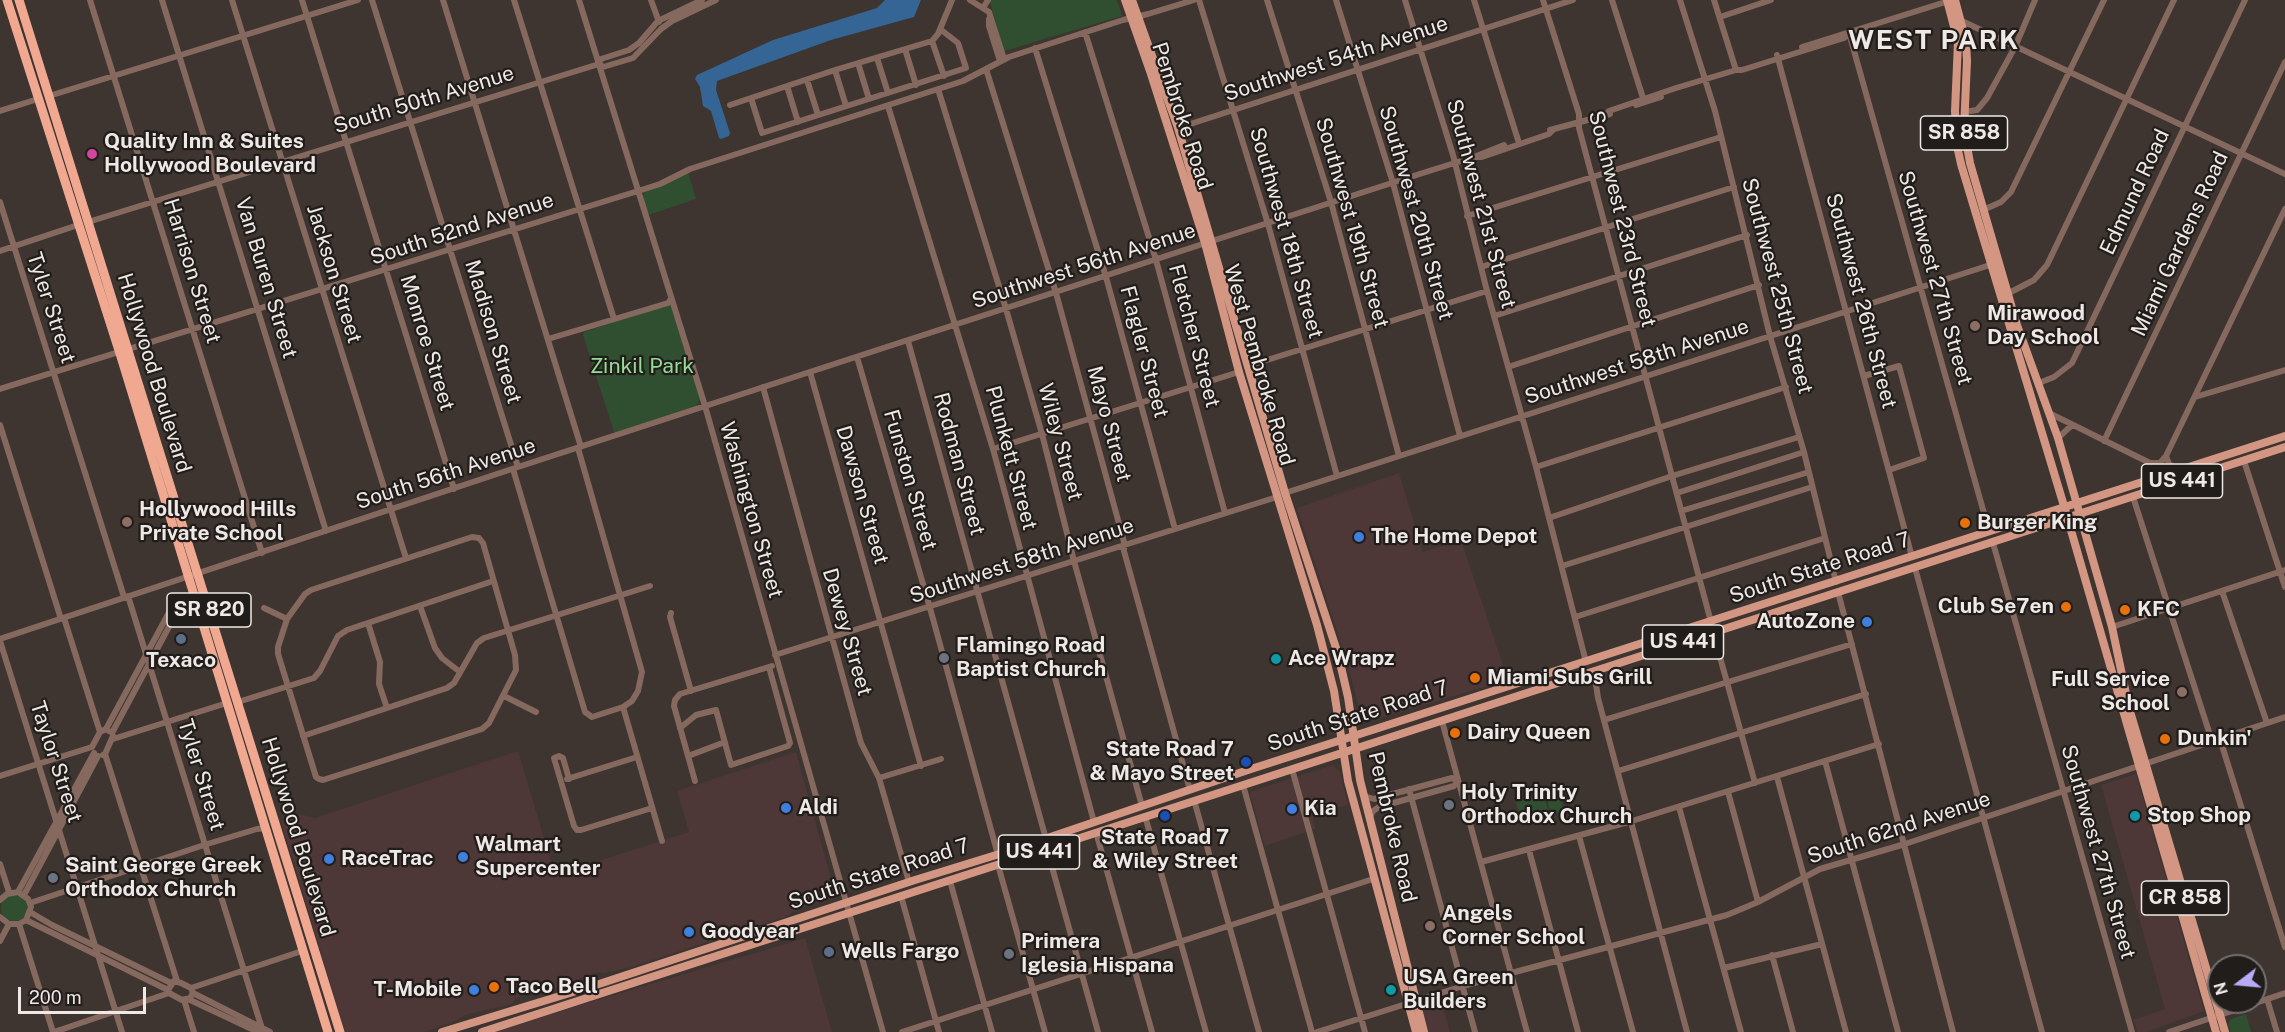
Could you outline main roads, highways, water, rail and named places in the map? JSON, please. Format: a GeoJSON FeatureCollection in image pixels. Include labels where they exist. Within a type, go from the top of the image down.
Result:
{"type":"FeatureCollection","features":[{"type":"Feature","properties":{"kind":"highway","name":"Hollywood Boulevard"},"geometry":{"type":"LineString","coordinates":[[8,0],[66,188],[83,224],[193,575],[238,702],[273,829],[289,906],[328,1032]]}},
{"type":"Feature","properties":{"kind":"highway","name":"Hollywood Boulevard"},"geometry":{"type":"LineString","coordinates":[[19,0],[61,135],[84,228],[92,251],[98,255],[123,350]]}},
{"type":"Feature","properties":{"kind":"highway"},"geometry":{"type":"LineString","coordinates":[[27,64],[34,66],[41,90],[49,96]]}},
{"type":"Feature","properties":{"kind":"highway"},"geometry":{"type":"LineString","coordinates":[[38,99],[46,103],[56,132],[61,135]]}},
{"type":"Feature","properties":{"kind":"highway","name":"Hollywood Boulevard"},"geometry":{"type":"LineString","coordinates":[[193,575],[215,665],[227,703],[273,829],[340,1032]]}},
{"type":"Feature","properties":{"kind":"highway"},"geometry":{"type":"LineString","coordinates":[[215,665],[222,671],[230,699],[232,702],[238,702]]}},
{"type":"Feature","properties":{"kind":"highway"},"geometry":{"type":"LineString","coordinates":[[289,906],[295,908],[304,934],[310,939]]}},
{"type":"Feature","properties":{"kind":"highway"},"geometry":{"type":"LineString","coordinates":[[302,951],[309,952],[316,957]]}},
{"type":"Feature","properties":{"kind":"main road","name":"Pembroke Road"},"geometry":{"type":"LineString","coordinates":[[1125,0],[1178,128],[1209,242]]}},
{"type":"Feature","properties":{"kind":"main road","name":"Pembroke Road"},"geometry":{"type":"LineString","coordinates":[[1132,0],[1133,17],[1173,144],[1209,242]]}},
{"type":"Feature","properties":{"kind":"main road","name":"SR 858"},"geometry":{"type":"LineString","coordinates":[[1950,0],[1962,21],[1967,61],[1964,112],[1966,145],[2008,323],[2067,519]]}},
{"type":"Feature","properties":{"kind":"main road","name":"SR 858"},"geometry":{"type":"LineString","coordinates":[[1950,0],[1958,42],[1957,138],[1961,164],[2024,347],[2051,414],[2080,515]]}},
{"type":"Feature","properties":{"kind":"main road"},"geometry":{"type":"LineString","coordinates":[[1158,96],[1164,102],[1172,124],[1178,128]]}},
{"type":"Feature","properties":{"kind":"main road"},"geometry":{"type":"LineString","coordinates":[[1957,97],[1964,112]]}},
{"type":"Feature","properties":{"kind":"main road"},"geometry":{"type":"LineString","coordinates":[[1957,138],[1962,143],[1969,176],[1977,190]]}},
{"type":"Feature","properties":{"kind":"main road"},"geometry":{"type":"LineString","coordinates":[[1173,144],[1178,145],[1186,166],[1191,171]]}},
{"type":"Feature","properties":{"kind":"main road","name":"West Pembroke Road"},"geometry":{"type":"LineString","coordinates":[[1209,242],[1239,372],[1264,452],[1281,495]]}},
{"type":"Feature","properties":{"kind":"main road","name":"West Pembroke Road"},"geometry":{"type":"LineString","coordinates":[[1209,242],[1262,414],[1281,495]]}},
{"type":"Feature","properties":{"kind":"main road"},"geometry":{"type":"LineString","coordinates":[[2008,323],[2029,375],[2039,383]]}},
{"type":"Feature","properties":{"kind":"main road"},"geometry":{"type":"LineString","coordinates":[[1229,330],[1240,358],[1248,366]]}},
{"type":"Feature","properties":{"kind":"main road"},"geometry":{"type":"LineString","coordinates":[[1239,372],[1246,379],[1253,402],[1262,414]]}},
{"type":"Feature","properties":{"kind":"main road","name":"South State Road 7"},"geometry":{"type":"LineString","coordinates":[[442,1032],[998,855],[1342,740],[1836,582],[2064,507],[2152,474],[2177,470],[2285,436]]}},
{"type":"Feature","properties":{"kind":"main road"},"geometry":{"type":"LineString","coordinates":[[2244,461],[2254,446]]}},
{"type":"Feature","properties":{"kind":"main road","name":"South State Road 7"},"geometry":{"type":"LineString","coordinates":[[482,1032],[2285,447]]}},
{"type":"Feature","properties":{"kind":"main road"},"geometry":{"type":"LineString","coordinates":[[2223,468],[2232,460],[2236,452]]}},
{"type":"Feature","properties":{"kind":"main road","name":"Pembroke Road"},"geometry":{"type":"LineString","coordinates":[[1281,495],[1301,541],[1338,654],[1348,697],[1364,795],[1400,935],[1416,1032]]}},
{"type":"Feature","properties":{"kind":"main road","name":"Pembroke Road"},"geometry":{"type":"LineString","coordinates":[[1281,495],[1335,691],[1348,781],[1373,879],[1412,1002],[1424,1032]]}},
{"type":"Feature","properties":{"kind":"main road","name":"CR 858"},"geometry":{"type":"LineString","coordinates":[[2080,515],[2112,627],[2120,673],[2142,765],[2178,901],[2216,1016],[2225,1032]]}},
{"type":"Feature","properties":{"kind":"main road","name":"CR 858"},"geometry":{"type":"LineString","coordinates":[[2067,519],[2194,927],[2216,1016],[2216,1032]]}},
{"type":"Feature","properties":{"kind":"main road"},"geometry":{"type":"LineString","coordinates":[[1838,592],[1841,585],[1850,577]]}},
{"type":"Feature","properties":{"kind":"main road"},"geometry":{"type":"LineString","coordinates":[[1823,597],[1833,589],[1836,582]]}},
{"type":"Feature","properties":{"kind":"main road"},"geometry":{"type":"LineString","coordinates":[[1594,671],[1604,656]]}},
{"type":"Feature","properties":{"kind":"main road"},"geometry":{"type":"LineString","coordinates":[[1575,677],[1586,662]]}},
{"type":"Feature","properties":{"kind":"main road"},"geometry":{"type":"LineString","coordinates":[[1509,699],[1526,681]]}},
{"type":"Feature","properties":{"kind":"main road"},"geometry":{"type":"LineString","coordinates":[[1145,816],[1148,807],[1155,802]]}},
{"type":"Feature","properties":{"kind":"main road"},"geometry":{"type":"LineString","coordinates":[[1132,820],[1139,815],[1142,806]]}},
{"type":"Feature","properties":{"kind":"main road"},"geometry":{"type":"LineString","coordinates":[[998,865],[1009,851]]}},
{"type":"Feature","properties":{"kind":"main road"},"geometry":{"type":"LineString","coordinates":[[983,870],[998,855]]}},
{"type":"Feature","properties":{"kind":"main road"},"geometry":{"type":"LineString","coordinates":[[1373,879],[1384,886],[1395,928],[1400,935]]}},
{"type":"Feature","properties":{"kind":"main road"},"geometry":{"type":"LineString","coordinates":[[2178,901],[2184,906],[2194,927]]}},
{"type":"Feature","properties":{"kind":"main road"},"geometry":{"type":"LineString","coordinates":[[715,957],[722,944]]}},
{"type":"Feature","properties":{"kind":"main road"},"geometry":{"type":"LineString","coordinates":[[705,960],[722,944]]}},
{"type":"Feature","properties":{"kind":"water"},"geometry":{"type":"Polygon","coordinates":[[[885,0],[921,0],[914,17],[831,40],[717,81],[716,90],[730,133],[729,136],[719,138],[711,111],[703,106],[700,87],[695,79],[697,75],[773,40],[877,8],[885,0]]]}},
{"type":"Feature","properties":{"kind":"place","name":"Quality Inn & Suites Hollywood Boulevard"},"geometry":{"type":"Point","coordinates":[92,154]}},
{"type":"Feature","properties":{"kind":"place","name":"Mirawood Day School"},"geometry":{"type":"Point","coordinates":[1975,326]}},
{"type":"Feature","properties":{"kind":"place","name":"Hollywood Hills Private School"},"geometry":{"type":"Point","coordinates":[127,522]}},
{"type":"Feature","properties":{"kind":"place","name":"Burger King"},"geometry":{"type":"Point","coordinates":[1965,523]}},
{"type":"Feature","properties":{"kind":"place","name":"The Home Depot"},"geometry":{"type":"Point","coordinates":[1359,537]}},
{"type":"Feature","properties":{"kind":"place","name":"Club Se7en"},"geometry":{"type":"Point","coordinates":[2066,607]}},
{"type":"Feature","properties":{"kind":"place","name":"KFC"},"geometry":{"type":"Point","coordinates":[2125,610]}},
{"type":"Feature","properties":{"kind":"place","name":"AutoZone"},"geometry":{"type":"Point","coordinates":[1867,622]}},
{"type":"Feature","properties":{"kind":"place","name":"Texaco"},"geometry":{"type":"Point","coordinates":[181,639]}},
{"type":"Feature","properties":{"kind":"place","name":"Flamingo Road Baptist Church"},"geometry":{"type":"Point","coordinates":[944,658]}},
{"type":"Feature","properties":{"kind":"place","name":"Ace Wrapz"},"geometry":{"type":"Point","coordinates":[1276,659]}},
{"type":"Feature","properties":{"kind":"place","name":"Miami Subs Grill"},"geometry":{"type":"Point","coordinates":[1475,678]}},
{"type":"Feature","properties":{"kind":"place","name":"Full Service School"},"geometry":{"type":"Point","coordinates":[2182,692]}},
{"type":"Feature","properties":{"kind":"place","name":"Dairy Queen"},"geometry":{"type":"Point","coordinates":[1455,733]}},
{"type":"Feature","properties":{"kind":"place","name":"Dunkin'"},"geometry":{"type":"Point","coordinates":[2165,739]}},
{"type":"Feature","properties":{"kind":"place","name":"State Road 7 & Mayo Street"},"geometry":{"type":"Point","coordinates":[1246,762]}},
{"type":"Feature","properties":{"kind":"place","name":"Holy Trinity Orthodox Church"},"geometry":{"type":"Point","coordinates":[1449,805]}},
{"type":"Feature","properties":{"kind":"place","name":"Aldi"},"geometry":{"type":"Point","coordinates":[786,808]}},
{"type":"Feature","properties":{"kind":"place","name":"Kia"},"geometry":{"type":"Point","coordinates":[1292,809]}},
{"type":"Feature","properties":{"kind":"place","name":"State Road 7 & Wiley Street"},"geometry":{"type":"Point","coordinates":[1165,816]}},
{"type":"Feature","properties":{"kind":"place","name":"Stop Shop"},"geometry":{"type":"Point","coordinates":[2135,816]}},
{"type":"Feature","properties":{"kind":"place","name":"Walmart Supercenter"},"geometry":{"type":"Point","coordinates":[463,857]}},
{"type":"Feature","properties":{"kind":"place","name":"RaceTrac"},"geometry":{"type":"Point","coordinates":[329,859]}},
{"type":"Feature","properties":{"kind":"place","name":"Saint George Greek Orthodox Church"},"geometry":{"type":"Point","coordinates":[53,878]}},
{"type":"Feature","properties":{"kind":"place","name":"Angels Corner School"},"geometry":{"type":"Point","coordinates":[1430,926]}},
{"type":"Feature","properties":{"kind":"place","name":"Goodyear"},"geometry":{"type":"Point","coordinates":[689,932]}},
{"type":"Feature","properties":{"kind":"place","name":"Wells Fargo"},"geometry":{"type":"Point","coordinates":[829,952]}},
{"type":"Feature","properties":{"kind":"place","name":"Primera Iglesia Hispana"},"geometry":{"type":"Point","coordinates":[1009,954]}},
{"type":"Feature","properties":{"kind":"place","name":"Taco Bell"},"geometry":{"type":"Point","coordinates":[494,987]}},
{"type":"Feature","properties":{"kind":"place","name":"T-Mobile"},"geometry":{"type":"Point","coordinates":[474,990]}},
{"type":"Feature","properties":{"kind":"place","name":"USA Green Builders"},"geometry":{"type":"Point","coordinates":[1391,990]}},
{"type":"Feature","properties":{"kind":"district","name":"WEST PARK"},"geometry":{"type":"Point","coordinates":[1934,41]}},
{"type":"Feature","properties":{"kind":"park label","name":"Zinkil Park"},"geometry":{"type":"Point","coordinates":[642,367]}}]}
